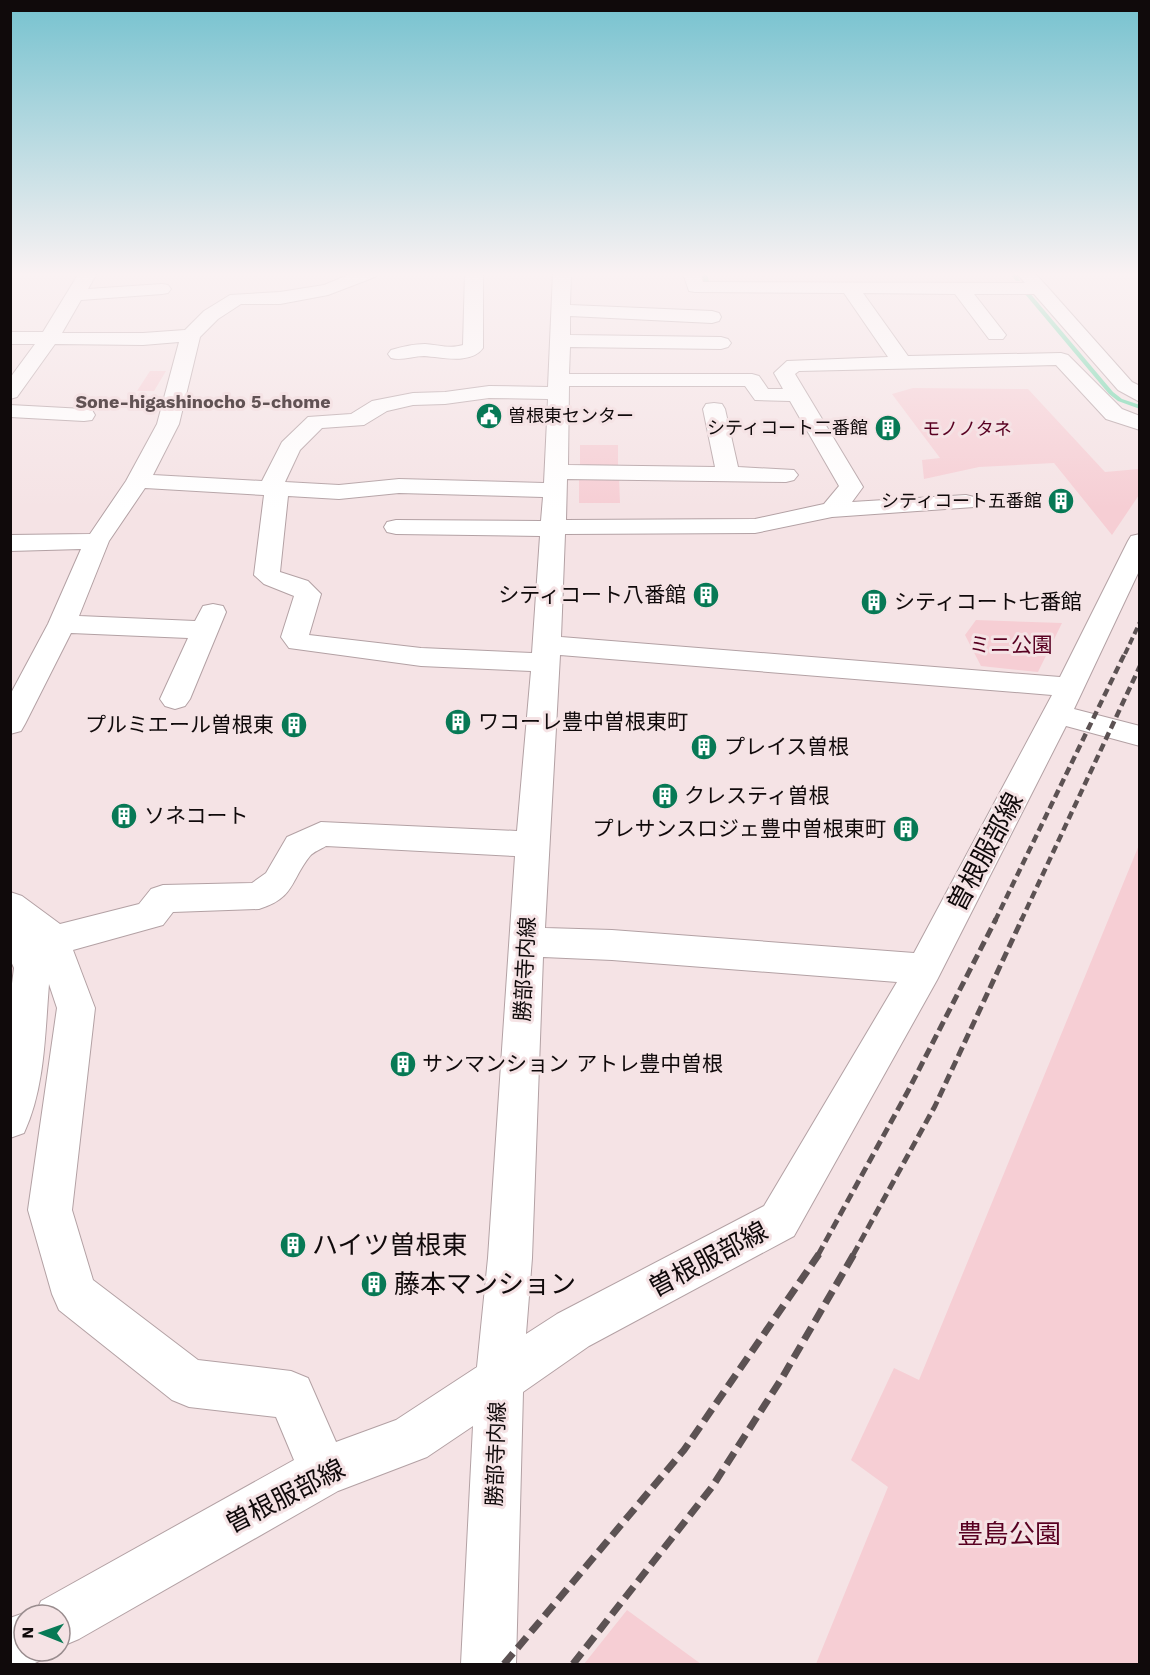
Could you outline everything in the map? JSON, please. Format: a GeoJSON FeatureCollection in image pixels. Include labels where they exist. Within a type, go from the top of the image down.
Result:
{"type":"FeatureCollection","features":[{"type":"Feature","properties":{"kind":"street"},"geometry":{"type":"LineString","coordinates":[[10,393],[40,351]]}},
{"type":"Feature","properties":{"kind":"street"},"geometry":{"type":"LineString","coordinates":[[10,724],[62,624],[97,541],[138,481],[168,424],[187,351]]}},
{"type":"Feature","properties":{"kind":"street"},"geometry":{"type":"LineString","coordinates":[[398,354],[415,351]]}},
{"type":"Feature","properties":{"kind":"street"},"geometry":{"type":"LineString","coordinates":[[431,351],[453,354],[462,351]]}},
{"type":"Feature","properties":{"kind":"street","name":"勝部寺内線"},"geometry":{"type":"LineString","coordinates":[[489,1665],[499,1382],[510,1258],[526,942],[546,654],[560,351]]}},
{"type":"Feature","properties":{"kind":"street"},"geometry":{"type":"LineString","coordinates":[[894,351],[901,361]]}},
{"type":"Feature","properties":{"kind":"street"},"geometry":{"type":"LineString","coordinates":[[1094,351],[1125,386],[1140,396]]}},
{"type":"Feature","properties":{"kind":"street"},"geometry":{"type":"LineString","coordinates":[[832,510],[851,487],[784,373],[794,365],[1061,359],[1114,414],[1140,424]]}},
{"type":"Feature","properties":{"kind":"street"},"geometry":{"type":"LineString","coordinates":[[797,394],[762,396],[752,380],[559,386],[445,398],[413,399],[380,406],[356,420],[316,422],[290,447],[273,488],[267,575],[277,582],[299,584],[308,594],[295,637],[298,642],[421,657],[546,654],[1063,701],[1140,736]]}},
{"type":"Feature","properties":{"kind":"street"},"geometry":{"type":"LineString","coordinates":[[714,409],[729,474]]}},
{"type":"Feature","properties":{"kind":"street"},"geometry":{"type":"LineString","coordinates":[[10,411],[84,414]]}},
{"type":"Feature","properties":{"kind":"street"},"geometry":{"type":"LineString","coordinates":[[138,481],[339,492],[399,486],[729,474],[786,475]]}},
{"type":"Feature","properties":{"kind":"street"},"geometry":{"type":"LineString","coordinates":[[396,527],[755,526],[832,510],[966,502]]}},
{"type":"Feature","properties":{"kind":"street"},"geometry":{"type":"LineString","coordinates":[[10,543],[97,541]]}},
{"type":"Feature","properties":{"kind":"street","name":"曽根服部線"},"geometry":{"type":"LineString","coordinates":[[72,1613],[324,1471],[410,1440],[573,1330],[779,1221],[924,969],[1063,701],[1140,541]]}},
{"type":"Feature","properties":{"kind":"street"},"geometry":{"type":"LineString","coordinates":[[62,624],[209,620],[175,699]]}},
{"type":"Feature","properties":{"kind":"street"},"geometry":{"type":"LineString","coordinates":[[52,941],[151,915],[163,899],[259,896],[278,882],[299,846],[321,834],[533,844]]}},
{"type":"Feature","properties":{"kind":"street"},"geometry":{"type":"LineString","coordinates":[[10,907],[51,937],[76,1008],[50,1210],[75,1294],[189,1383],[291,1395],[324,1471]]}},
{"type":"Feature","properties":{"kind":"street"},"geometry":{"type":"LineString","coordinates":[[10,907],[32,968],[24,1057],[10,1120]]}},
{"type":"Feature","properties":{"kind":"street"},"geometry":{"type":"LineString","coordinates":[[526,942],[612,945],[924,969]]}},
{"type":"Feature","properties":{"kind":"green space"},"geometry":{"type":"Polygon","coordinates":[[[150,371],[166,371],[154,391],[137,391],[150,371]]]}},
{"type":"Feature","properties":{"kind":"green space","name":"モノノタネ"},"geometry":{"type":"Polygon","coordinates":[[[913,388],[1028,389],[1105,472],[1139,469],[1139,495],[1112,535],[1054,463],[979,467],[924,479],[922,460],[940,458],[892,394],[913,388]]]}},
{"type":"Feature","properties":{"kind":"green space"},"geometry":{"type":"Polygon","coordinates":[[[580,445],[618,445],[618,468],[580,468],[580,445]]]}},
{"type":"Feature","properties":{"kind":"green space"},"geometry":{"type":"Polygon","coordinates":[[[579,476],[619,477],[620,503],[579,503],[579,476]]]}},
{"type":"Feature","properties":{"kind":"green space","name":"ミニ公園"},"geometry":{"type":"Polygon","coordinates":[[[976,620],[1062,623],[1038,672],[981,666],[965,635],[976,620]]]}},
{"type":"Feature","properties":{"kind":"green space","name":"豊島公園"},"geometry":{"type":"Polygon","coordinates":[[[1139,845],[1139,1664],[816,1664],[888,1487],[851,1460],[894,1368],[919,1380],[1139,845]]]}},
{"type":"Feature","properties":{"kind":"green space"},"geometry":{"type":"Polygon","coordinates":[[[627,1610],[701,1664],[584,1664],[627,1610]]]}},
{"type":"Feature","properties":{"kind":"waterway"},"geometry":{"type":"LineString","coordinates":[[1076,351],[1111,393],[1120,400],[1140,407]]}},
{"type":"Feature","properties":{"kind":"railway"},"geometry":{"type":"LineString","coordinates":[[1125,654],[1140,622]]}},
{"type":"Feature","properties":{"kind":"railway"},"geometry":{"type":"LineString","coordinates":[[995,920],[1125,653]]}},
{"type":"Feature","properties":{"kind":"railway"},"geometry":{"type":"LineString","coordinates":[[1021,921],[1140,666]]}},
{"type":"Feature","properties":{"kind":"railway"},"geometry":{"type":"LineString","coordinates":[[853,1255],[935,1106],[1022,919]]}},
{"type":"Feature","properties":{"kind":"railway"},"geometry":{"type":"LineString","coordinates":[[818,1255],[908,1091],[995,920]]}},
{"type":"Feature","properties":{"kind":"railway"},"geometry":{"type":"LineString","coordinates":[[504,1664],[684,1450],[819,1254]]}},
{"type":"Feature","properties":{"kind":"railway"},"geometry":{"type":"LineString","coordinates":[[573,1664],[712,1487],[782,1378],[854,1254]]}},
{"type":"Feature","properties":{"kind":"place","name":"曽根東センター"},"geometry":{"type":"Point","coordinates":[489,416]}},
{"type":"Feature","properties":{"kind":"place","name":"シティコート二番館"},"geometry":{"type":"Point","coordinates":[888,428]}},
{"type":"Feature","properties":{"kind":"place","name":"シティコート五番館"},"geometry":{"type":"Point","coordinates":[1061,501]}},
{"type":"Feature","properties":{"kind":"place","name":"シティコート八番館"},"geometry":{"type":"Point","coordinates":[706,595]}},
{"type":"Feature","properties":{"kind":"place","name":"シティコート七番館"},"geometry":{"type":"Point","coordinates":[874,602]}},
{"type":"Feature","properties":{"kind":"place","name":"ワコーレ豊中曽根東町"},"geometry":{"type":"Point","coordinates":[458,722]}},
{"type":"Feature","properties":{"kind":"place","name":"プルミエール曽根東"},"geometry":{"type":"Point","coordinates":[294,725]}},
{"type":"Feature","properties":{"kind":"place","name":"プレイス曽根"},"geometry":{"type":"Point","coordinates":[704,747]}},
{"type":"Feature","properties":{"kind":"place","name":"クレスティ曽根"},"geometry":{"type":"Point","coordinates":[665,796]}},
{"type":"Feature","properties":{"kind":"place","name":"ソネコート"},"geometry":{"type":"Point","coordinates":[124,816]}},
{"type":"Feature","properties":{"kind":"place","name":"プレサンスロジェ豊中曽根東町"},"geometry":{"type":"Point","coordinates":[906,829]}},
{"type":"Feature","properties":{"kind":"place","name":"サンマンション アトレ豊中曽根"},"geometry":{"type":"Point","coordinates":[403,1064]}},
{"type":"Feature","properties":{"kind":"place","name":"ハイツ曽根東"},"geometry":{"type":"Point","coordinates":[293,1245]}},
{"type":"Feature","properties":{"kind":"place","name":"藤本マンション"},"geometry":{"type":"Point","coordinates":[374,1284]}},
{"type":"Feature","properties":{"kind":"district","name":"Sone-higashinocho 5-chome"},"geometry":{"type":"Point","coordinates":[203,402]}}]}
